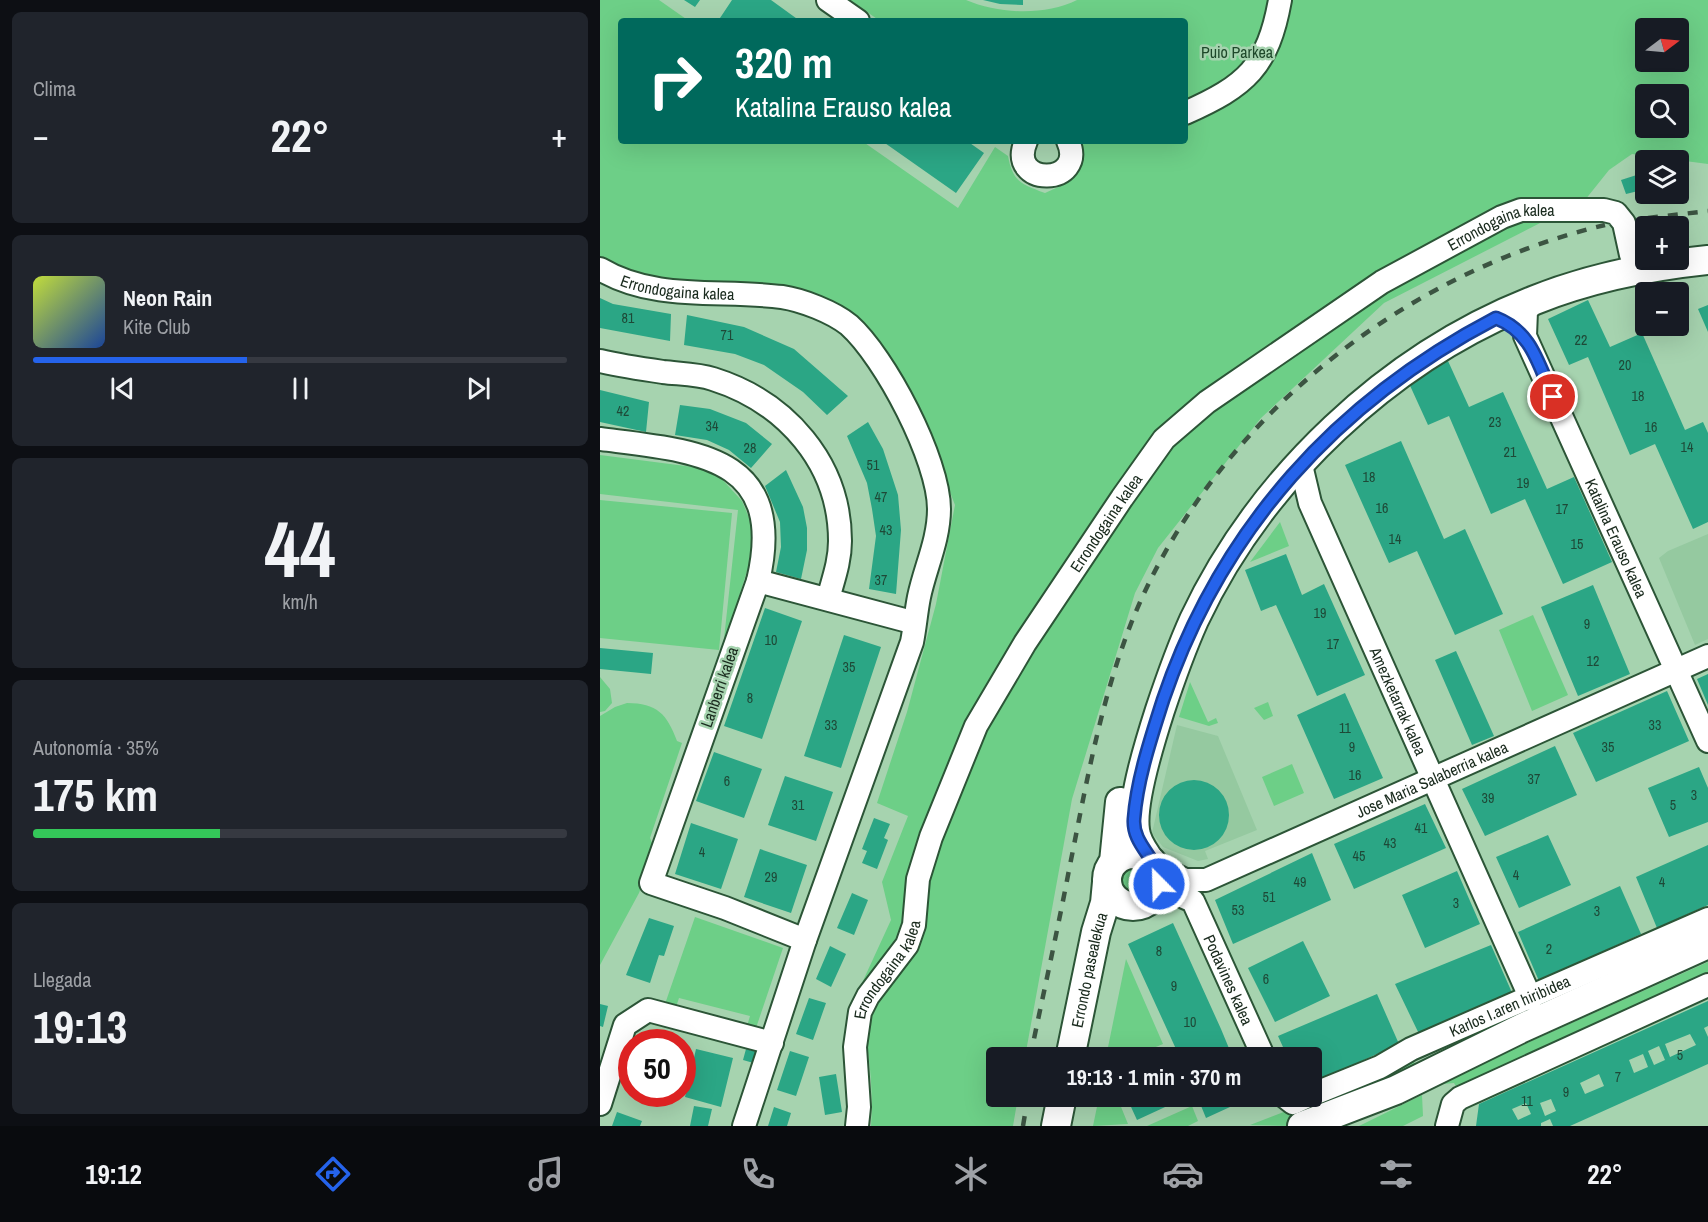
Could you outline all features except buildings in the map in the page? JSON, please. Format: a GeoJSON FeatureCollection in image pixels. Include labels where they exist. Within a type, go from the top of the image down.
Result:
{"type":"FeatureCollection","features":[{"type":"Feature","properties":{"kind":"main road"},"geometry":{"type":"LineString","coordinates":[[1689,245],[1708,243]]}},
{"type":"Feature","properties":{"kind":"main road","name":"Errondo pasealekua"},"geometry":{"type":"LineString","coordinates":[[1072,1047],[1096,932],[1105,903],[1122,791],[1135,732],[1151,680],[1185,603],[1216,549],[1256,491],[1290,451],[1330,412],[1380,370],[1421,342],[1505,297],[1564,274],[1635,260]]}},
{"type":"Feature","properties":{"kind":"main road","name":"Errondo pasealekua"},"geometry":{"type":"LineString","coordinates":[[1689,260],[1708,260]]}},
{"type":"Feature","properties":{"kind":"main road","name":"Errondo pasealekua"},"geometry":{"type":"LineString","coordinates":[[1151,861],[1135,833],[1134,818],[1151,739],[1174,669],[1195,620],[1216,581],[1273,494],[1341,424],[1383,387],[1428,357],[1496,318],[1535,300],[1635,261]]}},
{"type":"Feature","properties":{"kind":"main road"},"geometry":{"type":"LineString","coordinates":[[1130,854],[1151,861],[1159,877],[1142,901],[1115,898],[1111,872],[1130,854]]}},
{"type":"Feature","properties":{"kind":"main road","name":"Errondo pasealekua"},"geometry":{"type":"LineString","coordinates":[[1087,1047],[1110,935],[1123,913],[1142,901]]}},
{"type":"Feature","properties":{"kind":"main road","name":"Karlos I.aren hiribidea"},"geometry":{"type":"LineString","coordinates":[[1340,1126],[1395,1090],[1522,1028],[1708,945]]}},
{"type":"Feature","properties":{"kind":"main road","name":"Karlos I.aren hiribidea"},"geometry":{"type":"LineString","coordinates":[[1322,1100],[1395,1090]]}},
{"type":"Feature","properties":{"kind":"main road"},"geometry":{"type":"LineString","coordinates":[[1056,1126],[1060,1107]]}},
{"type":"Feature","properties":{"kind":"main road"},"geometry":{"type":"LineString","coordinates":[[1072,1126],[1075,1107]]}},
{"type":"Feature","properties":{"kind":"street"},"geometry":{"type":"LineString","coordinates":[[828,0],[854,18]]}},
{"type":"Feature","properties":{"kind":"street"},"geometry":{"type":"LineString","coordinates":[[1188,112],[1231,90],[1253,72],[1272,36],[1280,0]]}},
{"type":"Feature","properties":{"kind":"street"},"geometry":{"type":"LineString","coordinates":[[1025,144],[1023,153],[1026,165],[1034,173],[1049,177],[1061,172],[1069,162],[1071,150],[1069,144]]}},
{"type":"Feature","properties":{"kind":"street","name":"Errondogaina kalea"},"geometry":{"type":"LineString","coordinates":[[857,1126],[859,1107],[855,1047],[860,1012],[868,996],[907,945],[914,924],[918,879],[931,837],[976,726],[1025,643],[1164,439],[1207,402],[1382,282],[1502,217],[1521,210],[1604,210],[1616,213],[1635,248]]}},
{"type":"Feature","properties":{"kind":"street","name":"Errondogaina kalea"},"geometry":{"type":"LineString","coordinates":[[600,269],[615,278],[648,288],[706,294],[783,297],[825,312],[848,324],[888,373],[934,475],[939,498],[938,520],[919,598],[912,642],[894,686],[805,940],[744,1126]]}},
{"type":"Feature","properties":{"kind":"street"},"geometry":{"type":"LineString","coordinates":[[1525,336],[1526,310],[1535,300]]}},
{"type":"Feature","properties":{"kind":"street"},"geometry":{"type":"LineString","coordinates":[[1496,318],[1509,323],[1525,336]]}},
{"type":"Feature","properties":{"kind":"street","name":"Katalina Erauso kalea"},"geometry":{"type":"LineString","coordinates":[[1525,336],[1708,741]]}},
{"type":"Feature","properties":{"kind":"street"},"geometry":{"type":"LineString","coordinates":[[600,361],[711,378],[745,391],[765,403],[799,431],[832,489],[838,515],[840,541],[838,568],[828,599]]}},
{"type":"Feature","properties":{"kind":"street","name":"Lanberri kalea"},"geometry":{"type":"LineString","coordinates":[[600,439],[682,450],[710,458],[728,467],[744,483],[756,502],[764,525],[764,548],[758,581],[651,883],[725,908],[805,940]]}},
{"type":"Feature","properties":{"kind":"street","name":"Amezketarrak kalea"},"geometry":{"type":"LineString","coordinates":[[1300,465],[1310,503],[1531,999]]}},
{"type":"Feature","properties":{"kind":"street"},"geometry":{"type":"LineString","coordinates":[[1273,494],[1294,491],[1310,503]]}},
{"type":"Feature","properties":{"kind":"street"},"geometry":{"type":"LineString","coordinates":[[758,581],[908,621]]}},
{"type":"Feature","properties":{"kind":"street","name":"Errondogaina kalea"},"geometry":{"type":"LineString","coordinates":[[894,686],[898,657],[908,621],[919,598]]}},
{"type":"Feature","properties":{"kind":"street","name":"Jose Maria Salaberria kalea"},"geometry":{"type":"LineString","coordinates":[[1206,880],[1708,656]]}},
{"type":"Feature","properties":{"kind":"street"},"geometry":{"type":"LineString","coordinates":[[1151,861],[1185,880],[1206,880]]}},
{"type":"Feature","properties":{"kind":"street"},"geometry":{"type":"LineString","coordinates":[[1142,901],[1177,894],[1193,901],[1197,889],[1206,880]]}},
{"type":"Feature","properties":{"kind":"street","name":"Podavines kalea"},"geometry":{"type":"LineString","coordinates":[[1193,901],[1259,1047]]}},
{"type":"Feature","properties":{"kind":"street","name":"Karlos I.aren hiribidea"},"geometry":{"type":"LineString","coordinates":[[1322,1093],[1380,1067],[1411,1049],[1531,999],[1708,919]]}},
{"type":"Feature","properties":{"kind":"street"},"geometry":{"type":"LineString","coordinates":[[1447,1126],[1453,1104],[1460,1098],[1708,985]]}},
{"type":"Feature","properties":{"kind":"street"},"geometry":{"type":"LineString","coordinates":[[600,1104],[625,1024],[648,1010],[772,1043]]}},
{"type":"Feature","properties":{"kind":"shaded area"},"geometry":{"type":"Polygon","coordinates":[[[1708,534],[1708,639],[1695,645],[1659,558],[1668,551],[1708,534]]]}},
{"type":"Feature","properties":{"kind":"shaded area"},"geometry":{"type":"Polygon","coordinates":[[[1177,725],[1218,736],[1257,830],[1205,851],[1208,859],[1198,861],[1163,847],[1152,833],[1177,725]]]}},
{"type":"Feature","properties":{"kind":"green space","name":"Puio Parkea"},"geometry":{"type":"Polygon","coordinates":[[[600,0],[659,0],[685,18],[618,18],[618,144],[866,144],[958,208],[995,147],[1008,156],[1013,172],[1020,181],[1045,193],[1067,183],[1083,151],[1080,144],[1188,144],[1188,18],[876,18],[850,0],[966,0],[993,8],[1037,11],[1077,0],[1708,0],[1708,164],[1689,162],[1689,150],[1635,150],[1635,154],[1632,154],[1609,170],[1585,200],[1384,303],[1261,418],[1158,548],[1135,593],[1072,799],[1027,1047],[986,1047],[986,1107],[1016,1107],[1013,1126],[871,1126],[872,1093],[869,1061],[856,996],[891,920],[882,882],[908,816],[877,803],[907,712],[936,604],[955,505],[925,428],[843,312],[622,272],[600,260],[600,0]]]}},
{"type":"Feature","properties":{"kind":"green space"},"geometry":{"type":"Polygon","coordinates":[[[600,455],[701,468],[719,476],[742,501],[755,532],[753,552],[723,648],[738,510],[600,494],[600,455]]]}},
{"type":"Feature","properties":{"kind":"green space"},"geometry":{"type":"Polygon","coordinates":[[[600,500],[732,513],[719,650],[600,638],[600,500]]]}},
{"type":"Feature","properties":{"kind":"green space"},"geometry":{"type":"Polygon","coordinates":[[[1280,522],[1289,546],[1250,562],[1280,522]]]}},
{"type":"Feature","properties":{"kind":"green space"},"geometry":{"type":"Polygon","coordinates":[[[1533,615],[1568,695],[1532,711],[1499,630],[1533,615]]]}},
{"type":"Feature","properties":{"kind":"green space"},"geometry":{"type":"Polygon","coordinates":[[[600,677],[610,689],[612,703],[605,711],[600,712],[600,677]]]}},
{"type":"Feature","properties":{"kind":"green space"},"geometry":{"type":"Polygon","coordinates":[[[1190,682],[1208,722],[1216,718],[1218,723],[1209,726],[1179,717],[1190,682]]]}},
{"type":"Feature","properties":{"kind":"green space"},"geometry":{"type":"Polygon","coordinates":[[[1268,702],[1273,716],[1264,720],[1254,708],[1268,702]]]}},
{"type":"Feature","properties":{"kind":"green space"},"geometry":{"type":"Polygon","coordinates":[[[627,703],[646,705],[660,712],[677,741],[682,743],[650,838],[655,850],[639,893],[600,965],[600,716],[627,703]]]}},
{"type":"Feature","properties":{"kind":"green space"},"geometry":{"type":"Polygon","coordinates":[[[1292,764],[1304,793],[1274,806],[1262,777],[1292,764]]]}},
{"type":"Feature","properties":{"kind":"green space"},"geometry":{"type":"Polygon","coordinates":[[[1133,866],[1143,870],[1147,880],[1143,890],[1133,894],[1123,890],[1119,880],[1123,870],[1133,866]]]}},
{"type":"Feature","properties":{"kind":"green space"},"geometry":{"type":"Polygon","coordinates":[[[695,917],[783,948],[756,1028],[747,1026],[750,1016],[679,998],[676,1007],[665,1004],[695,917]]]}},
{"type":"Feature","properties":{"kind":"green space"},"geometry":{"type":"Polygon","coordinates":[[[1126,959],[1163,1044],[1156,1047],[1108,1047],[1126,959]]]}},
{"type":"Feature","properties":{"kind":"green space"},"geometry":{"type":"Polygon","coordinates":[[[1708,962],[1708,975],[1458,1090],[1454,1083],[1443,1084],[1500,1055],[1708,962]]]}},
{"type":"Feature","properties":{"kind":"green space"},"geometry":{"type":"Polygon","coordinates":[[[1411,1053],[1417,1070],[1288,1126],[1250,1125],[1295,1107],[1322,1107],[1322,1095],[1411,1053]]]}},
{"type":"Feature","properties":{"kind":"green space"},"geometry":{"type":"Polygon","coordinates":[[[1422,1095],[1423,1116],[1403,1126],[1359,1126],[1422,1095]]]}},
{"type":"Feature","properties":{"kind":"green space"},"geometry":{"type":"Polygon","coordinates":[[[1097,1107],[1121,1107],[1128,1124],[1093,1126],[1097,1107]]]}},
{"type":"Feature","properties":{"kind":"green space"},"geometry":{"type":"Polygon","coordinates":[[[1190,1107],[1192,1107],[1198,1121],[1188,1126],[1147,1126],[1190,1107]]]}},
{"type":"Feature","properties":{"kind":"railway"},"geometry":{"type":"LineString","coordinates":[[1665,216],[1708,211]]}},
{"type":"Feature","properties":{"kind":"railway"},"geometry":{"type":"LineString","coordinates":[[1032,1047],[1088,776],[1111,682],[1132,621],[1167,549],[1211,482],[1262,422],[1321,367],[1386,320],[1455,280],[1529,248],[1605,225]]}},
{"type":"Feature","properties":{"kind":"railway"},"geometry":{"type":"LineString","coordinates":[[1023,1126],[1026,1107]]}},
{"type":"Feature","properties":{"kind":"route"},"geometry":{"type":"LineString","coordinates":[[1159,884],[1157,870],[1139,844],[1134,825],[1151,739],[1174,669],[1195,620],[1221,572],[1273,494],[1341,424],[1383,387],[1467,333],[1496,318],[1509,323],[1525,336],[1553,397]]}}]}
